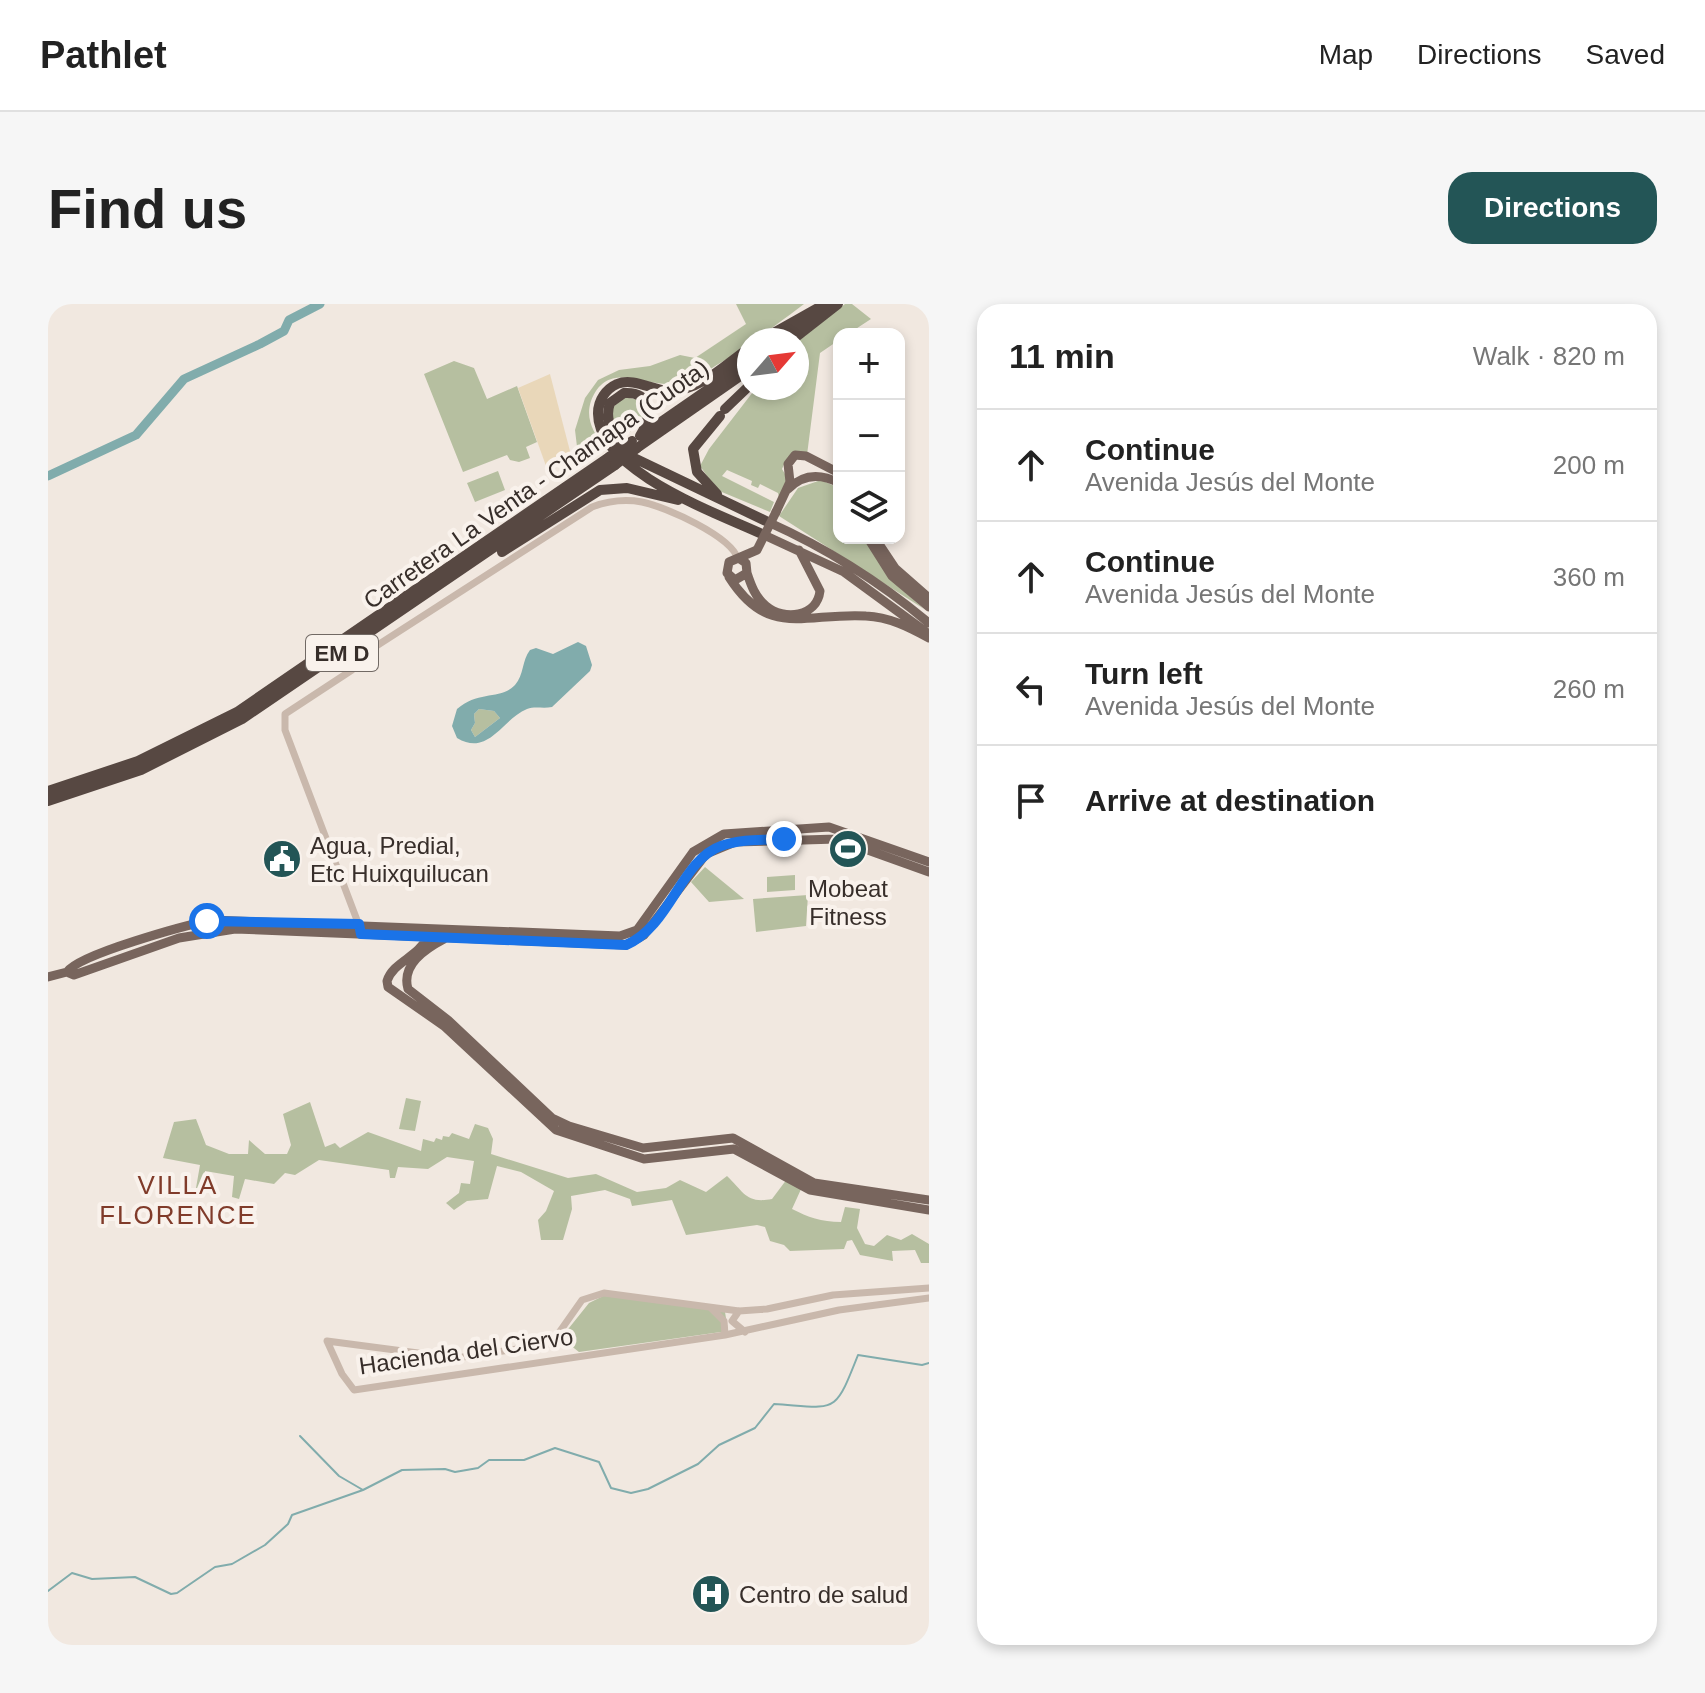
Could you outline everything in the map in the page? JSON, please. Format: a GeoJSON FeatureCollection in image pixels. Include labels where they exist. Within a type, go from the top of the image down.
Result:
{"type":"FeatureCollection","features":[{"type":"Feature","properties":{"kind":"highway"},"geometry":{"type":"LineString","coordinates":[[783,328],[826,304]]}},
{"type":"Feature","properties":{"kind":"highway"},"geometry":{"type":"LineString","coordinates":[[794,328],[826,304]]}},
{"type":"Feature","properties":{"kind":"highway"},"geometry":{"type":"LineString","coordinates":[[807,328],[838,304]]}},
{"type":"Feature","properties":{"kind":"highway"},"geometry":{"type":"LineString","coordinates":[[737,357],[706,379],[685,389],[671,391],[640,383],[615,385],[603,395],[598,408],[598,423],[611,446],[649,479],[762,534]]}},
{"type":"Feature","properties":{"kind":"highway","name":"Carretera La Venta - Chamapa (Cuota)"},"geometry":{"type":"LineString","coordinates":[[48,801],[141,770],[200,743],[285,692],[398,615],[737,370]]}},
{"type":"Feature","properties":{"kind":"highway","name":"Carretera La Venta - Chamapa (Cuota)"},"geometry":{"type":"LineString","coordinates":[[636,442],[737,378]]}},
{"type":"Feature","properties":{"kind":"highway"},"geometry":{"type":"LineString","coordinates":[[636,442],[650,414],[649,406],[640,395],[624,393],[610,403],[607,418],[618,439],[634,458],[768,522]]}},
{"type":"Feature","properties":{"kind":"highway"},"geometry":{"type":"LineString","coordinates":[[735,507],[703,480],[693,460],[693,449],[737,398]]}},
{"type":"Feature","properties":{"kind":"highway","name":"Carretera La Venta - Chamapa (Cuota)"},"geometry":{"type":"LineString","coordinates":[[48,791],[138,761],[237,712],[612,461]]}},
{"type":"Feature","properties":{"kind":"highway"},"geometry":{"type":"LineString","coordinates":[[398,615],[600,490],[627,488],[700,505]]}},
{"type":"Feature","properties":{"kind":"main road"},"geometry":{"type":"LineString","coordinates":[[833,481],[824,477],[799,477],[788,464],[799,454],[837,472]]}},
{"type":"Feature","properties":{"kind":"main road"},"geometry":{"type":"LineString","coordinates":[[809,458],[811,471],[799,477],[787,491],[776,512],[746,553],[727,565],[729,577],[753,606],[780,619],[870,616],[929,636]]}},
{"type":"Feature","properties":{"kind":"main road"},"geometry":{"type":"LineString","coordinates":[[768,522],[800,536],[876,582],[929,623]]}},
{"type":"Feature","properties":{"kind":"main road"},"geometry":{"type":"LineString","coordinates":[[762,534],[857,580],[929,636]]}},
{"type":"Feature","properties":{"kind":"main road"},"geometry":{"type":"LineString","coordinates":[[872,544],[892,576],[929,607]]}},
{"type":"Feature","properties":{"kind":"main road"},"geometry":{"type":"LineString","coordinates":[[879,544],[895,568],[929,598]]}},
{"type":"Feature","properties":{"kind":"main road"},"geometry":{"type":"LineString","coordinates":[[746,553],[747,572],[756,595],[769,609],[789,614],[810,610],[817,605],[820,591],[799,550]]}},
{"type":"Feature","properties":{"kind":"main road"},"geometry":{"type":"LineString","coordinates":[[729,577],[741,580],[747,572],[746,553]]}},
{"type":"Feature","properties":{"kind":"main road"},"geometry":{"type":"LineString","coordinates":[[48,977],[67,972],[71,966],[92,957],[176,928],[212,920],[360,929],[620,936],[637,930],[693,852],[724,834],[829,827],[856,834],[893,856],[929,872]]}},
{"type":"Feature","properties":{"kind":"main road"},"geometry":{"type":"LineString","coordinates":[[360,929],[427,938],[626,945],[644,935],[706,854],[735,842],[828,838],[893,856],[929,862]]}},
{"type":"Feature","properties":{"kind":"main road"},"geometry":{"type":"LineString","coordinates":[[427,938],[422,948],[391,970],[387,984],[394,993],[444,1026],[509,1083],[560,1122],[630,1146],[657,1148],[733,1138],[814,1183],[929,1200]]}},
{"type":"Feature","properties":{"kind":"main road"},"geometry":{"type":"LineString","coordinates":[[445,938],[416,958],[409,971],[408,989],[448,1020],[547,1125],[610,1151],[657,1160],[734,1149],[810,1190],[929,1210]]}},
{"type":"Feature","properties":{"kind":"street"},"geometry":{"type":"LineString","coordinates":[[360,929],[285,730],[285,714],[352,670],[353,661],[592,507],[616,501],[641,502],[699,526],[746,553]]}},
{"type":"Feature","properties":{"kind":"street","name":"Hacienda del Ciervo"},"geometry":{"type":"LineString","coordinates":[[929,1288],[833,1295],[767,1309],[739,1311],[604,1293],[582,1300],[551,1344],[456,1358],[327,1341],[342,1374],[354,1390],[745,1332],[839,1310],[929,1298]]}},
{"type":"Feature","properties":{"kind":"street"},"geometry":{"type":"LineString","coordinates":[[911,1289],[912,1301]]}},
{"type":"Feature","properties":{"kind":"street"},"geometry":{"type":"LineString","coordinates":[[709,1306],[724,1321],[725,1335]]}},
{"type":"Feature","properties":{"kind":"street"},"geometry":{"type":"LineString","coordinates":[[739,1311],[732,1321],[745,1332]]}},
{"type":"Feature","properties":{"kind":"street"},"geometry":{"type":"LineString","coordinates":[[476,1356],[473,1363],[477,1370]]}},
{"type":"Feature","properties":{"kind":"green space"},"geometry":{"type":"Polygon","coordinates":[[[736,304],[804,304],[771,328],[740,328],[746,324],[736,304]]]}},
{"type":"Feature","properties":{"kind":"green space"},"geometry":{"type":"Polygon","coordinates":[[[845,304],[852,304],[871,319],[857,328],[833,328],[833,344],[820,353],[807,455],[785,462],[782,469],[788,479],[779,498],[778,493],[760,484],[758,488],[751,485],[752,481],[727,470],[722,476],[774,502],[770,512],[717,490],[700,466],[709,449],[747,400],[809,400],[809,332],[845,304]]]}},
{"type":"Feature","properties":{"kind":"green space"},"geometry":{"type":"Polygon","coordinates":[[[737,330],[737,352],[685,382],[659,383],[620,377],[599,387],[591,401],[589,414],[604,447],[579,466],[575,461],[578,455],[575,430],[585,398],[598,380],[619,370],[650,366],[680,355],[695,358],[737,330]]]}},
{"type":"Feature","properties":{"kind":"green space"},"geometry":{"type":"Polygon","coordinates":[[[454,361],[474,368],[487,399],[517,386],[537,442],[526,447],[530,458],[519,462],[510,460],[507,455],[463,472],[424,374],[454,361]]]}},
{"type":"Feature","properties":{"kind":"green space"},"geometry":{"type":"Polygon","coordinates":[[[625,397],[639,400],[644,406],[644,420],[623,438],[613,422],[613,407],[625,397]]]}},
{"type":"Feature","properties":{"kind":"green space"},"geometry":{"type":"Polygon","coordinates":[[[498,471],[505,490],[475,502],[467,483],[498,471]]]}},
{"type":"Feature","properties":{"kind":"green space"},"geometry":{"type":"Polygon","coordinates":[[[821,480],[833,485],[833,544],[868,544],[889,578],[924,609],[779,516],[798,488],[821,480]]]}},
{"type":"Feature","properties":{"kind":"green space"},"geometry":{"type":"Polygon","coordinates":[[[479,709],[494,711],[500,718],[475,737],[471,730],[475,723],[474,714],[479,709]]]}},
{"type":"Feature","properties":{"kind":"green space"},"geometry":{"type":"Polygon","coordinates":[[[705,867],[744,899],[709,902],[691,882],[705,867]]]}},
{"type":"Feature","properties":{"kind":"green space"},"geometry":{"type":"Polygon","coordinates":[[[795,875],[795,890],[767,892],[767,877],[795,875]]]}},
{"type":"Feature","properties":{"kind":"green space"},"geometry":{"type":"Polygon","coordinates":[[[808,895],[806,926],[756,932],[753,899],[808,895]]]}},
{"type":"Feature","properties":{"kind":"green space"},"geometry":{"type":"Polygon","coordinates":[[[406,1098],[421,1101],[415,1131],[399,1129],[406,1098]]]}},
{"type":"Feature","properties":{"kind":"green space"},"geometry":{"type":"Polygon","coordinates":[[[310,1102],[325,1147],[335,1143],[340,1148],[368,1132],[421,1151],[423,1139],[434,1142],[436,1138],[442,1140],[443,1136],[449,1137],[452,1133],[469,1139],[475,1124],[488,1128],[493,1139],[491,1154],[568,1178],[596,1174],[637,1192],[666,1188],[680,1180],[706,1192],[727,1176],[746,1195],[763,1200],[772,1199],[787,1179],[802,1187],[792,1209],[815,1218],[841,1222],[845,1207],[860,1209],[857,1228],[865,1244],[874,1246],[887,1235],[901,1240],[912,1234],[929,1244],[929,1263],[921,1263],[915,1250],[892,1251],[893,1261],[860,1255],[852,1240],[847,1241],[844,1249],[790,1251],[784,1245],[770,1241],[765,1227],[757,1225],[686,1235],[672,1200],[632,1206],[630,1199],[605,1190],[571,1196],[572,1209],[563,1240],[541,1240],[538,1220],[546,1211],[554,1191],[521,1172],[497,1166],[488,1199],[467,1201],[454,1210],[446,1203],[459,1193],[461,1183],[470,1184],[474,1161],[447,1157],[428,1169],[398,1167],[395,1178],[390,1178],[389,1170],[319,1160],[295,1175],[285,1173],[274,1184],[245,1179],[239,1199],[232,1197],[234,1176],[205,1171],[204,1193],[196,1188],[200,1165],[163,1158],[174,1122],[196,1119],[206,1145],[229,1154],[248,1154],[249,1140],[265,1154],[287,1154],[291,1145],[283,1114],[310,1102]]]}},
{"type":"Feature","properties":{"kind":"green space"},"geometry":{"type":"Polygon","coordinates":[[[607,1294],[725,1312],[728,1331],[579,1352],[561,1338],[589,1303],[607,1294]]]}},
{"type":"Feature","properties":{"kind":"sand"},"geometry":{"type":"Polygon","coordinates":[[[550,374],[571,455],[546,466],[518,388],[550,374]]]}},
{"type":"Feature","properties":{"kind":"water"},"geometry":{"type":"Polygon","coordinates":[[[578,642],[586,646],[592,665],[590,671],[552,707],[527,709],[487,740],[468,743],[457,738],[452,726],[457,709],[473,699],[509,690],[518,681],[530,650],[536,648],[553,654],[578,642]],[[479,709],[474,714],[475,723],[471,730],[475,737],[500,718],[494,711],[479,709]]]}},
{"type":"Feature","properties":{"kind":"waterway"},"geometry":{"type":"LineString","coordinates":[[48,476],[136,435],[184,379],[284,331],[289,320],[320,304]]}},
{"type":"Feature","properties":{"kind":"waterway"},"geometry":{"type":"LineString","coordinates":[[300,1436],[339,1476],[363,1490],[402,1470],[445,1469],[455,1472],[478,1468],[489,1460],[524,1460],[555,1448],[599,1462],[611,1488],[631,1493],[648,1489],[698,1464],[719,1445],[755,1428],[774,1404],[810,1407],[831,1404],[844,1389],[858,1355],[922,1365],[929,1363]]}},
{"type":"Feature","properties":{"kind":"waterway"},"geometry":{"type":"LineString","coordinates":[[48,1591],[72,1573],[92,1579],[135,1577],[171,1594],[177,1593],[215,1567],[232,1564],[265,1545],[288,1524],[292,1515],[363,1490]]}},
{"type":"Feature","properties":{"kind":"place","name":"Mobeat Fitness"},"geometry":{"type":"Point","coordinates":[848,849]}},
{"type":"Feature","properties":{"kind":"place","name":"Agua, Predial, Etc Huixquilucan"},"geometry":{"type":"Point","coordinates":[282,859]}},
{"type":"Feature","properties":{"kind":"place","name":"Centro de salud"},"geometry":{"type":"Point","coordinates":[711,1594]}},
{"type":"Feature","properties":{"kind":"district","name":"VILLA FLORENCE"},"geometry":{"type":"Point","coordinates":[178,1200]}},
{"type":"Feature","properties":{"kind":"route"},"geometry":{"type":"LineString","coordinates":[[207,921],[359,924],[361,934],[537,944],[626,945],[644,935],[706,854],[719,846],[735,842],[784,839]]}}]}
